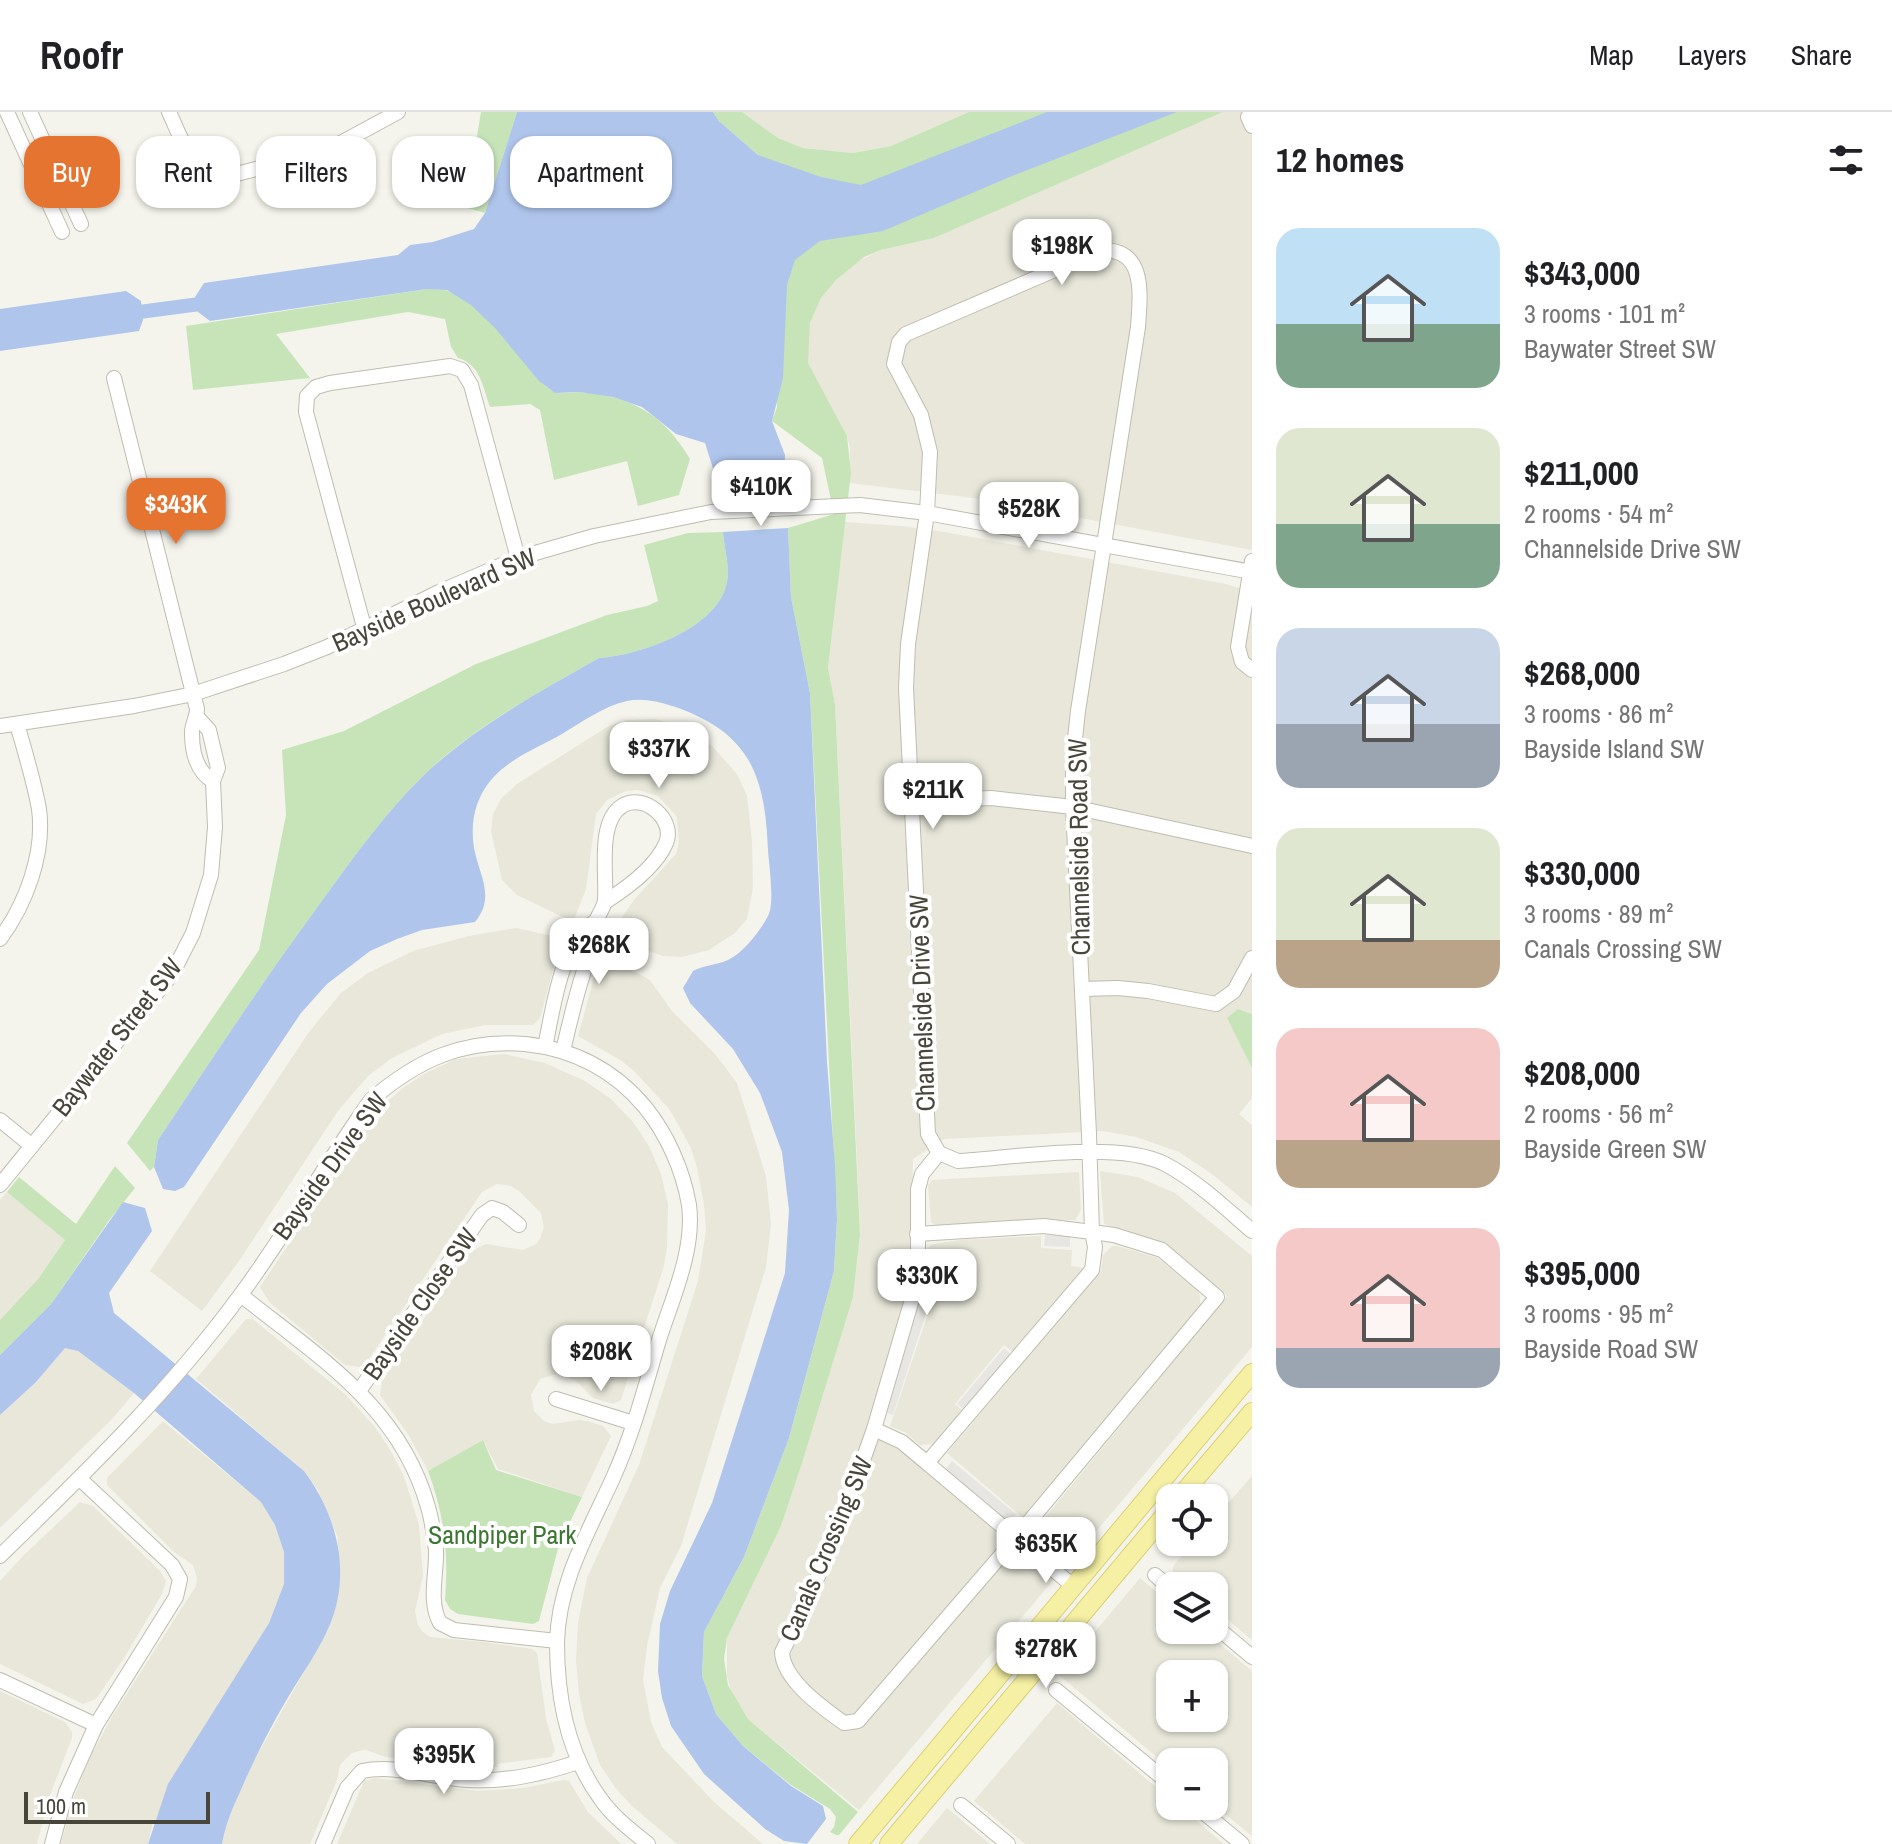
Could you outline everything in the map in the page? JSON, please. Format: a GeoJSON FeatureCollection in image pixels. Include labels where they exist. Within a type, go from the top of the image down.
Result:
{"type":"FeatureCollection","features":[{"type":"Feature","properties":{"kind":"main road"},"geometry":{"type":"LineString","coordinates":[[858,1844],[1252,1373]]}},
{"type":"Feature","properties":{"kind":"main road"},"geometry":{"type":"LineString","coordinates":[[1191,1484],[1252,1412]]}},
{"type":"Feature","properties":{"kind":"main road"},"geometry":{"type":"LineString","coordinates":[[889,1844],[1156,1526]]}},
{"type":"Feature","properties":{"kind":"street"},"geometry":{"type":"LineString","coordinates":[[7,112],[62,232]]}},
{"type":"Feature","properties":{"kind":"street"},"geometry":{"type":"LineString","coordinates":[[30,112],[81,224]]}},
{"type":"Feature","properties":{"kind":"street"},"geometry":{"type":"LineString","coordinates":[[169,112],[189,154],[199,167],[216,177],[298,158],[337,145],[398,112]]}},
{"type":"Feature","properties":{"kind":"street","name":"Channelside Road SW"},"geometry":{"type":"LineString","coordinates":[[927,513],[930,452],[921,415],[894,364],[899,342],[906,334],[1101,250],[1112,250],[1131,261],[1137,273],[1140,299],[1138,327],[1073,757],[1089,1153]]}},
{"type":"Feature","properties":{"kind":"street"},"geometry":{"type":"LineString","coordinates":[[364,627],[306,412],[307,396],[316,387],[450,366],[462,370],[471,385],[518,558]]}},
{"type":"Feature","properties":{"kind":"street","name":"Baywater Street SW"},"geometry":{"type":"LineString","coordinates":[[0,1185],[172,974],[193,933],[211,875],[215,827],[213,781],[218,768],[217,755],[209,730],[197,717],[114,378]]}},
{"type":"Feature","properties":{"kind":"street","name":"Bayside Boulevard SW"},"geometry":{"type":"LineString","coordinates":[[0,726],[193,694],[327,647],[364,627],[518,558],[594,536],[711,512],[860,505],[927,513],[1251,568]]}},
{"type":"Feature","properties":{"kind":"street","name":"Channelside Drive SW"},"geometry":{"type":"LineString","coordinates":[[927,513],[908,644],[906,688],[928,1134],[939,1153]]}},
{"type":"Feature","properties":{"kind":"street"},"geometry":{"type":"LineString","coordinates":[[1251,568],[1238,647],[1242,662],[1252,670]]}},
{"type":"Feature","properties":{"kind":"street"},"geometry":{"type":"LineString","coordinates":[[0,939],[19,909],[29,883],[40,835],[39,810],[17,724]]}},
{"type":"Feature","properties":{"kind":"street"},"geometry":{"type":"LineString","coordinates":[[913,801],[991,798],[1073,807],[1252,846]]}},
{"type":"Feature","properties":{"kind":"street"},"geometry":{"type":"LineString","coordinates":[[563,1051],[584,969],[598,938],[596,921],[605,902],[606,839],[611,818],[623,805],[640,802],[656,809],[666,822],[668,840],[658,858],[605,902]]}},
{"type":"Feature","properties":{"kind":"street"},"geometry":{"type":"LineString","coordinates":[[545,1047],[558,987],[568,958],[583,929],[596,921]]}},
{"type":"Feature","properties":{"kind":"street"},"geometry":{"type":"LineString","coordinates":[[1082,989],[1148,991],[1216,1004],[1234,991],[1252,958]]}},
{"type":"Feature","properties":{"kind":"street","name":"Bayside Drive SW"},"geometry":{"type":"LineString","coordinates":[[0,1556],[132,1425],[199,1347],[241,1295],[371,1100],[398,1077],[431,1058],[467,1048],[506,1043],[563,1051],[592,1063],[633,1093],[656,1121],[676,1159],[689,1207],[687,1252],[633,1423],[567,1583],[557,1641],[563,1705],[578,1762],[600,1799],[648,1844]]}},
{"type":"Feature","properties":{"kind":"street"},"geometry":{"type":"LineString","coordinates":[[0,1120],[32,1146]]}},
{"type":"Feature","properties":{"kind":"street"},"geometry":{"type":"LineString","coordinates":[[939,1153],[958,1161],[1089,1153],[1135,1155],[1162,1163],[1198,1185],[1252,1231]]}},
{"type":"Feature","properties":{"kind":"street","name":"Canals Crossing SW"},"geometry":{"type":"LineString","coordinates":[[917,1234],[1044,1226],[1114,1235],[1162,1250],[1217,1297],[858,1721],[844,1723],[810,1698],[783,1662],[782,1652],[824,1566],[874,1429],[918,1279],[917,1234],[918,1189],[922,1174],[939,1153]]}},
{"type":"Feature","properties":{"kind":"street"},"geometry":{"type":"LineString","coordinates":[[927,1463],[1092,1270],[1095,1247],[1089,1153]]}},
{"type":"Feature","properties":{"kind":"street","name":"Bayside Close SW"},"geometry":{"type":"LineString","coordinates":[[359,1391],[482,1215],[492,1208],[503,1212],[519,1225]]}},
{"type":"Feature","properties":{"kind":"street"},"geometry":{"type":"LineString","coordinates":[[241,1295],[359,1391],[394,1430],[413,1466],[429,1508],[436,1551],[434,1604],[440,1623],[454,1630],[557,1641]]}},
{"type":"Feature","properties":{"kind":"street"},"geometry":{"type":"LineString","coordinates":[[556,1399],[633,1423]]}},
{"type":"Feature","properties":{"kind":"street","name":"Canals Crossing SW"},"geometry":{"type":"LineString","coordinates":[[874,1429],[902,1442],[1073,1586]]}},
{"type":"Feature","properties":{"kind":"street"},"geometry":{"type":"LineString","coordinates":[[52,1844],[66,1792],[96,1725],[176,1597],[180,1579],[172,1565],[80,1479]]}},
{"type":"Feature","properties":{"kind":"street"},"geometry":{"type":"LineString","coordinates":[[1228,1637],[1252,1657]]}},
{"type":"Feature","properties":{"kind":"street"},"geometry":{"type":"LineString","coordinates":[[0,1680],[96,1725]]}},
{"type":"Feature","properties":{"kind":"street"},"geometry":{"type":"LineString","coordinates":[[1056,1690],[1156,1772]]}},
{"type":"Feature","properties":{"kind":"street"},"geometry":{"type":"LineString","coordinates":[[323,1844],[347,1788],[362,1771],[381,1770],[467,1780],[512,1780],[547,1773],[578,1762]]}},
{"type":"Feature","properties":{"kind":"street"},"geometry":{"type":"LineString","coordinates":[[961,1805],[1008,1844]]}},
{"type":"Feature","properties":{"kind":"street"},"geometry":{"type":"LineString","coordinates":[[1213,1820],[1242,1844]]}},
{"type":"Feature","properties":{"kind":"shaded area"},"geometry":{"type":"Polygon","coordinates":[[[742,112],[969,112],[891,146],[853,153],[803,148],[778,138],[742,112]]]}},
{"type":"Feature","properties":{"kind":"shaded area"},"geometry":{"type":"Polygon","coordinates":[[[1222,112],[1252,112],[1252,550],[973,498],[850,483],[847,436],[807,363],[810,323],[821,298],[836,280],[854,263],[881,250],[934,238],[1222,112]]]}},
{"type":"Feature","properties":{"kind":"shaded area"},"geometry":{"type":"Polygon","coordinates":[[[845,522],[939,531],[1226,584],[1252,592],[1252,1014],[1238,1009],[1228,1018],[1252,1068],[1252,1098],[1239,1114],[1252,1125],[1252,1207],[1179,1152],[1136,1137],[1103,1131],[944,1139],[913,1159],[910,1278],[870,1426],[830,1538],[774,1658],[798,1690],[861,1724],[1015,1543],[1056,1577],[859,1810],[748,1719],[732,1694],[727,1676],[727,1638],[781,1526],[853,1297],[860,1235],[835,704],[828,668],[845,522]]]}},
{"type":"Feature","properties":{"kind":"shaded area"},"geometry":{"type":"Polygon","coordinates":[[[655,719],[690,728],[713,747],[737,774],[747,796],[753,888],[747,919],[735,933],[709,950],[682,957],[663,956],[608,937],[634,900],[676,854],[679,842],[677,817],[658,796],[638,790],[626,791],[607,800],[596,814],[586,889],[573,922],[517,895],[502,880],[491,831],[493,814],[501,799],[517,784],[607,727],[627,720],[655,719]]]}},
{"type":"Feature","properties":{"kind":"shaded area"},"geometry":{"type":"Polygon","coordinates":[[[516,928],[566,939],[554,967],[540,1018],[533,1025],[485,1025],[442,1034],[392,1058],[368,1076],[338,1111],[239,1261],[202,1311],[150,1271],[309,1032],[341,993],[368,973],[413,951],[469,936],[516,928]]]}},
{"type":"Feature","properties":{"kind":"shaded area"},"geometry":{"type":"Polygon","coordinates":[[[604,955],[650,980],[672,1011],[715,1054],[737,1083],[766,1176],[771,1224],[766,1267],[681,1546],[660,1588],[643,1680],[651,1722],[662,1747],[714,1802],[763,1844],[677,1844],[632,1806],[600,1765],[585,1723],[579,1694],[576,1661],[578,1623],[587,1578],[639,1465],[698,1281],[706,1231],[697,1168],[691,1148],[670,1110],[622,1061],[578,1036],[596,971],[604,955]]]}},
{"type":"Feature","properties":{"kind":"shaded area"},"geometry":{"type":"Polygon","coordinates":[[[504,1054],[545,1063],[585,1081],[611,1099],[633,1122],[649,1146],[661,1174],[668,1204],[664,1266],[621,1400],[613,1404],[593,1398],[575,1380],[560,1373],[540,1379],[531,1395],[534,1411],[544,1421],[553,1424],[587,1421],[603,1426],[611,1436],[582,1497],[498,1469],[483,1440],[428,1471],[408,1434],[380,1395],[382,1381],[468,1253],[486,1244],[523,1250],[540,1239],[544,1227],[541,1213],[519,1191],[497,1184],[482,1192],[369,1359],[360,1367],[345,1365],[269,1302],[260,1287],[379,1109],[424,1074],[456,1059],[504,1054]]]}},
{"type":"Feature","properties":{"kind":"shaded area"},"geometry":{"type":"Polygon","coordinates":[[[1100,1171],[1138,1177],[1175,1193],[1252,1256],[1252,1347],[1071,1561],[1060,1562],[1034,1540],[1034,1531],[1227,1296],[1166,1245],[1104,1224],[1100,1171]]]}},
{"type":"Feature","properties":{"kind":"shaded area"},"geometry":{"type":"Polygon","coordinates":[[[1079,1172],[1081,1210],[1075,1220],[937,1226],[931,1222],[928,1185],[932,1180],[1079,1172]]]}},
{"type":"Feature","properties":{"kind":"shaded area"},"geometry":{"type":"Polygon","coordinates":[[[7,1192],[65,1240],[38,1279],[0,1320],[0,1200],[7,1192]]]}},
{"type":"Feature","properties":{"kind":"shaded area"},"geometry":{"type":"Polygon","coordinates":[[[1045,1235],[1070,1236],[1070,1247],[1044,1246],[1045,1235]]]}},
{"type":"Feature","properties":{"kind":"shaded area"},"geometry":{"type":"Polygon","coordinates":[[[1041,1236],[1041,1248],[1072,1250],[1071,1266],[1084,1268],[1082,1272],[1014,1353],[1004,1345],[955,1404],[962,1410],[935,1444],[920,1445],[906,1433],[890,1426],[936,1290],[935,1261],[924,1261],[927,1248],[933,1244],[959,1240],[1041,1236]]]}},
{"type":"Feature","properties":{"kind":"shaded area"},"geometry":{"type":"Polygon","coordinates":[[[1112,1246],[1158,1258],[1199,1292],[1201,1306],[1024,1519],[947,1453],[1101,1270],[1103,1255],[1112,1246]]]}},
{"type":"Feature","properties":{"kind":"shaded area"},"geometry":{"type":"Polygon","coordinates":[[[924,1263],[934,1263],[934,1289],[893,1415],[883,1412],[923,1286],[924,1263]]]}},
{"type":"Feature","properties":{"kind":"shaded area"},"geometry":{"type":"Polygon","coordinates":[[[246,1319],[253,1319],[346,1395],[389,1448],[404,1476],[419,1525],[423,1576],[415,1611],[422,1631],[430,1637],[532,1649],[537,1653],[546,1718],[555,1751],[551,1757],[476,1768],[359,1751],[352,1753],[340,1765],[337,1780],[310,1844],[222,1844],[224,1829],[250,1768],[328,1629],[338,1538],[318,1490],[304,1471],[196,1379],[246,1319]]]}},
{"type":"Feature","properties":{"kind":"shaded area"},"geometry":{"type":"Polygon","coordinates":[[[65,1347],[78,1351],[134,1393],[113,1418],[0,1528],[0,1415],[36,1382],[65,1347]]]}},
{"type":"Feature","properties":{"kind":"shaded area"},"geometry":{"type":"Polygon","coordinates":[[[1004,1348],[1012,1355],[965,1410],[957,1404],[1004,1348]]]}},
{"type":"Feature","properties":{"kind":"shaded area"},"geometry":{"type":"Polygon","coordinates":[[[163,1421],[261,1502],[275,1525],[284,1552],[284,1585],[269,1623],[152,1826],[148,1844],[61,1844],[72,1802],[90,1757],[113,1715],[196,1586],[193,1565],[174,1552],[107,1485],[107,1478],[163,1421]]]}},
{"type":"Feature","properties":{"kind":"shaded area"},"geometry":{"type":"Polygon","coordinates":[[[878,1430],[1008,1536],[859,1715],[846,1719],[811,1693],[786,1652],[878,1430]]]}},
{"type":"Feature","properties":{"kind":"shaded area"},"geometry":{"type":"Polygon","coordinates":[[[952,1461],[1016,1514],[1008,1523],[945,1470],[952,1461]]]}},
{"type":"Feature","properties":{"kind":"shaded area"},"geometry":{"type":"Polygon","coordinates":[[[1252,1476],[1252,1640],[1228,1620],[1228,1572],[1172,1572],[1182,1556],[1228,1556],[1228,1503],[1252,1476]]]}},
{"type":"Feature","properties":{"kind":"shaded area"},"geometry":{"type":"Polygon","coordinates":[[[80,1502],[93,1506],[160,1571],[166,1581],[162,1594],[124,1658],[96,1699],[83,1704],[0,1664],[0,1581],[80,1502]]]}},
{"type":"Feature","properties":{"kind":"shaded area"},"geometry":{"type":"Polygon","coordinates":[[[1140,1578],[1156,1591],[1156,1644],[1220,1644],[1252,1671],[1252,1836],[1228,1816],[1228,1748],[1156,1748],[1156,1756],[1059,1675],[1140,1578]]]}},
{"type":"Feature","properties":{"kind":"shaded area"},"geometry":{"type":"Polygon","coordinates":[[[0,1691],[65,1722],[72,1732],[48,1800],[37,1844],[0,1844],[0,1691]]]}},
{"type":"Feature","properties":{"kind":"shaded area"},"geometry":{"type":"Polygon","coordinates":[[[1057,1703],[1156,1787],[1156,1820],[1196,1820],[1224,1844],[1025,1844],[974,1801],[1057,1703]]]}},
{"type":"Feature","properties":{"kind":"shaded area"},"geometry":{"type":"Polygon","coordinates":[[[375,1778],[478,1791],[569,1781],[588,1812],[621,1844],[337,1844],[364,1781],[375,1778]]]}},
{"type":"Feature","properties":{"kind":"shaded area"},"geometry":{"type":"Polygon","coordinates":[[[947,1808],[990,1844],[917,1844],[947,1808]]]}},
{"type":"Feature","properties":{"kind":"green space"},"geometry":{"type":"Polygon","coordinates":[[[481,112],[517,112],[494,185],[494,136],[477,136],[481,112]]]}},
{"type":"Feature","properties":{"kind":"green space"},"geometry":{"type":"Polygon","coordinates":[[[713,112],[742,112],[778,138],[803,148],[853,153],[891,146],[969,112],[1223,112],[934,238],[864,257],[836,280],[821,298],[810,323],[808,363],[847,436],[851,473],[828,668],[835,704],[860,1235],[853,1297],[801,1466],[781,1526],[727,1638],[724,1659],[728,1685],[748,1719],[858,1812],[839,1835],[830,1832],[836,1817],[830,1809],[791,1785],[743,1746],[716,1714],[702,1676],[704,1632],[744,1557],[789,1438],[834,1271],[837,1219],[810,693],[791,597],[788,528],[834,514],[822,458],[772,421],[777,407],[758,155],[713,112]]]}},
{"type":"Feature","properties":{"kind":"green space"},"geometry":{"type":"Polygon","coordinates":[[[468,208],[487,208],[485,213],[468,208]]]}},
{"type":"Feature","properties":{"kind":"green space"},"geometry":{"type":"Polygon","coordinates":[[[427,289],[445,290],[466,300],[497,330],[539,380],[554,392],[581,392],[616,398],[645,410],[658,420],[690,459],[679,495],[638,506],[627,461],[554,480],[540,410],[530,404],[490,407],[476,371],[458,358],[451,347],[445,319],[408,312],[276,334],[310,378],[193,390],[186,326],[427,289]]]}},
{"type":"Feature","properties":{"kind":"green space"},"geometry":{"type":"Polygon","coordinates":[[[723,532],[727,582],[721,599],[709,613],[693,626],[655,645],[599,658],[509,710],[446,755],[396,804],[316,909],[216,1052],[158,1140],[154,1167],[150,1171],[127,1143],[259,950],[286,815],[282,750],[344,731],[476,664],[607,615],[658,601],[644,545],[688,533],[723,532]]]}},
{"type":"Feature","properties":{"kind":"green space"},"geometry":{"type":"Polygon","coordinates":[[[1238,1009],[1252,1014],[1252,1068],[1227,1018],[1238,1009]]]}},
{"type":"Feature","properties":{"kind":"green space"},"geometry":{"type":"Polygon","coordinates":[[[115,1166],[135,1188],[51,1304],[0,1355],[0,1320],[38,1279],[65,1240],[7,1192],[19,1177],[76,1224],[115,1166]]]}},
{"type":"Feature","properties":{"kind":"green space","name":"Sandpiper Park"},"geometry":{"type":"Polygon","coordinates":[[[483,1440],[496,1470],[582,1497],[559,1545],[539,1621],[533,1624],[458,1614],[450,1609],[445,1600],[444,1534],[428,1471],[483,1440]]]}},
{"type":"Feature","properties":{"kind":"water"},"geometry":{"type":"Polygon","coordinates":[[[517,112],[713,112],[758,155],[821,177],[861,185],[1047,112],[1177,112],[1012,176],[883,231],[820,241],[795,260],[787,285],[783,378],[772,421],[785,455],[784,486],[721,494],[705,443],[676,434],[642,407],[613,397],[580,392],[555,393],[539,381],[495,328],[471,305],[447,290],[427,289],[210,321],[198,312],[195,297],[204,283],[398,255],[410,245],[433,242],[474,229],[487,208],[494,208],[494,185],[517,112]]]}},
{"type":"Feature","properties":{"kind":"water"},"geometry":{"type":"Polygon","coordinates":[[[126,291],[141,301],[143,320],[139,331],[0,351],[0,309],[126,291]]]}},
{"type":"Feature","properties":{"kind":"water"},"geometry":{"type":"Polygon","coordinates":[[[788,528],[791,597],[810,693],[827,1062],[835,1166],[837,1219],[834,1271],[789,1438],[744,1557],[704,1632],[702,1676],[716,1714],[743,1746],[791,1786],[823,1806],[826,1819],[807,1844],[784,1841],[765,1829],[704,1774],[671,1726],[658,1671],[660,1624],[670,1591],[712,1503],[785,1273],[789,1210],[782,1152],[760,1093],[733,1049],[690,1003],[683,988],[693,971],[728,960],[740,952],[765,922],[770,910],[771,884],[763,803],[751,765],[727,734],[686,711],[657,702],[634,700],[602,710],[506,766],[486,787],[475,812],[474,848],[485,895],[481,913],[475,922],[422,930],[370,951],[327,984],[301,1013],[184,1187],[175,1191],[163,1189],[154,1167],[158,1140],[236,1023],[355,855],[411,788],[467,739],[532,697],[599,658],[655,645],[693,626],[709,613],[721,599],[727,582],[723,532],[788,528]]]}},
{"type":"Feature","properties":{"kind":"water"},"geometry":{"type":"Polygon","coordinates":[[[123,1202],[145,1208],[152,1231],[109,1293],[114,1313],[304,1471],[326,1507],[338,1548],[339,1590],[327,1631],[257,1755],[232,1811],[222,1844],[148,1844],[168,1784],[269,1623],[284,1584],[284,1552],[275,1525],[261,1502],[134,1393],[78,1351],[65,1348],[36,1382],[0,1415],[0,1355],[51,1304],[123,1202]]]}},
{"type":"Feature","properties":{"kind":"waterway"},"geometry":{"type":"LineString","coordinates":[[124,314],[215,302]]}}]}
